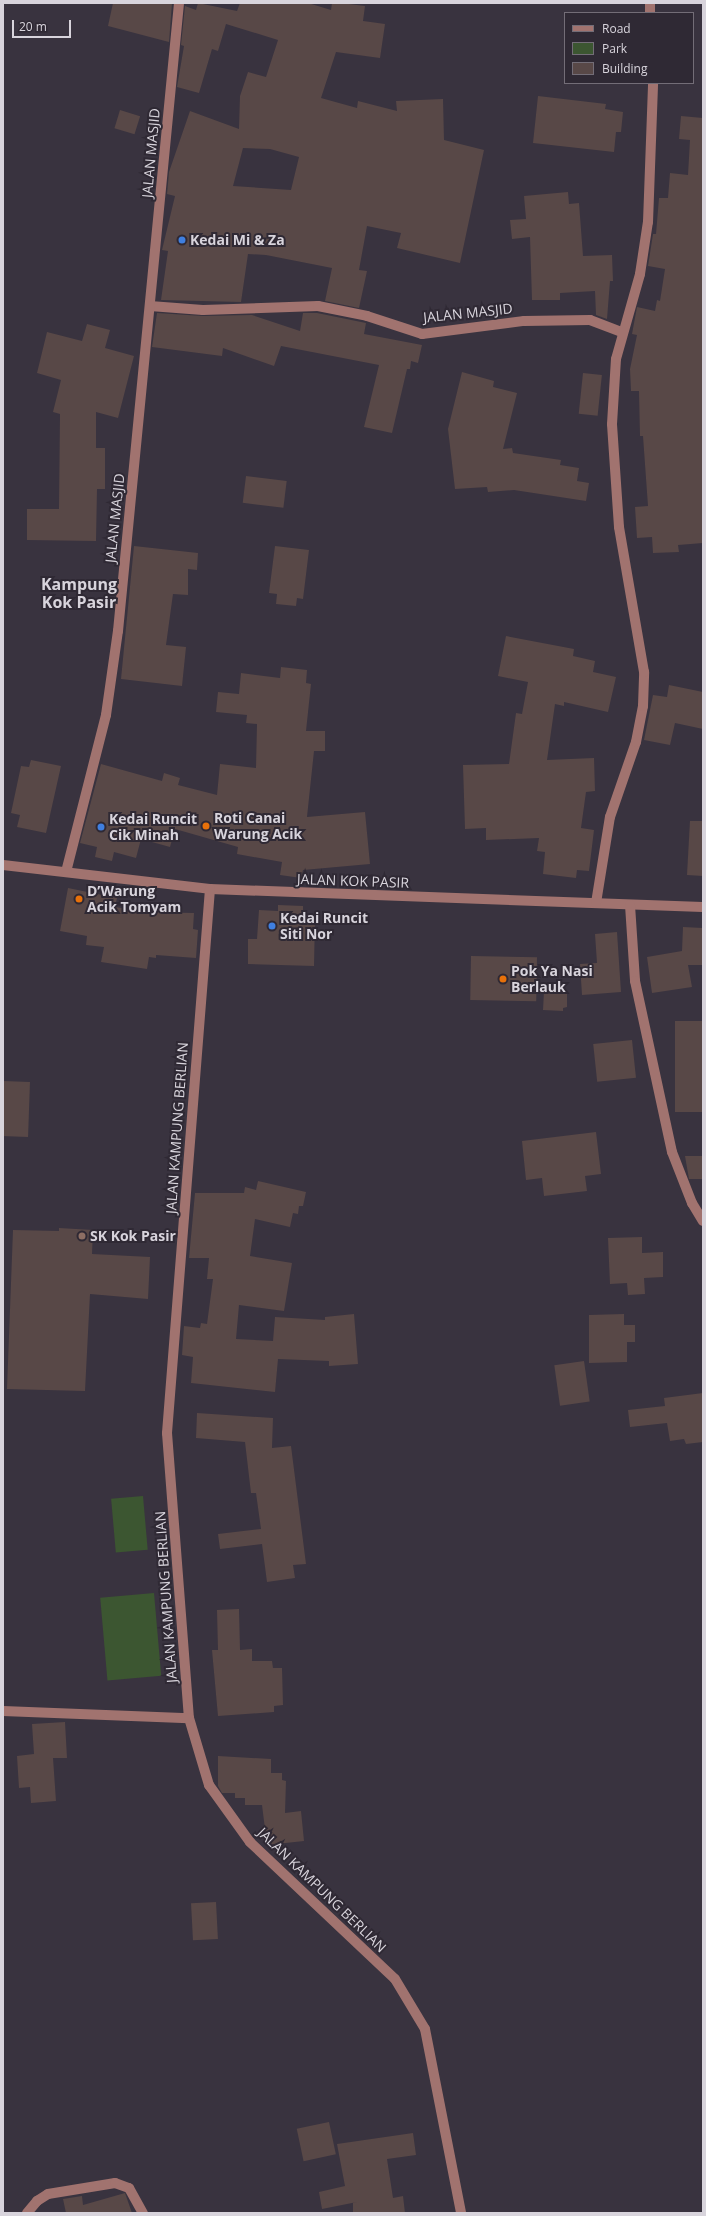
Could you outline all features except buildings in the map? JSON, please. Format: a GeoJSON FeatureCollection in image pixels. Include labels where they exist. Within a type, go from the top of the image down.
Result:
{"type":"FeatureCollection","features":[{"type":"Feature","properties":{"kind":"street","name":"JALAN MASJID"},"geometry":{"type":"LineString","coordinates":[[66,872],[106,715],[118,631],[179,3]]}},
{"type":"Feature","properties":{"kind":"street"},"geometry":{"type":"LineString","coordinates":[[596,903],[610,817],[636,742],[643,706],[644,672],[619,527],[612,452],[612,392],[622,332],[640,274],[648,222],[653,84]]}},
{"type":"Feature","properties":{"kind":"street","name":"JALAN MASJID"},"geometry":{"type":"LineString","coordinates":[[150,306],[203,310],[318,306],[366,316],[422,334],[524,321],[590,320],[622,332]]}},
{"type":"Feature","properties":{"kind":"street","name":"JALAN KOK PASIR"},"geometry":{"type":"LineString","coordinates":[[3,865],[210,889],[703,907]]}},
{"type":"Feature","properties":{"kind":"street","name":"JALAN KAMPUNG BERLIAN"},"geometry":{"type":"LineString","coordinates":[[210,889],[167,1432],[188,1718],[209,1785],[250,1842],[395,1979],[425,2029],[461,2213]]}},
{"type":"Feature","properties":{"kind":"street"},"geometry":{"type":"LineString","coordinates":[[630,905],[635,981],[672,1152],[692,1203],[703,1221]]}},
{"type":"Feature","properties":{"kind":"street"},"geometry":{"type":"LineString","coordinates":[[3,1711],[188,1718]]}},
{"type":"Feature","properties":{"kind":"street"},"geometry":{"type":"LineString","coordinates":[[27,2213],[37,2201],[48,2194],[115,2183],[129,2188],[143,2213]]}},
{"type":"Feature","properties":{"kind":"green space"},"geometry":{"type":"Polygon","coordinates":[[[143,1496],[148,1550],[116,1553],[111,1499],[143,1496]]]}},
{"type":"Feature","properties":{"kind":"green space"},"geometry":{"type":"Polygon","coordinates":[[[154,1593],[161,1676],[107,1680],[100,1598],[154,1593]]]}},
{"type":"Feature","properties":{"kind":"place","name":"Kedai Mi & Za"},"geometry":{"type":"Point","coordinates":[182,240]}},
{"type":"Feature","properties":{"kind":"place","name":"Roti Canai Warung Acik"},"geometry":{"type":"Point","coordinates":[206,826]}},
{"type":"Feature","properties":{"kind":"place","name":"Kedai Runcit Cik Minah"},"geometry":{"type":"Point","coordinates":[101,827]}},
{"type":"Feature","properties":{"kind":"place","name":"D’Warung Acik Tomyam"},"geometry":{"type":"Point","coordinates":[79,899]}},
{"type":"Feature","properties":{"kind":"place","name":"Kedai Runcit Siti Nor"},"geometry":{"type":"Point","coordinates":[272,926]}},
{"type":"Feature","properties":{"kind":"place","name":"Pok Ya Nasi Berlauk"},"geometry":{"type":"Point","coordinates":[503,979]}},
{"type":"Feature","properties":{"kind":"place","name":"SK Kok Pasir"},"geometry":{"type":"Point","coordinates":[82,1236]}},
{"type":"Feature","properties":{"kind":"district","name":"Kampung Kok Pasir"},"geometry":{"type":"Point","coordinates":[79,593]}}]}
